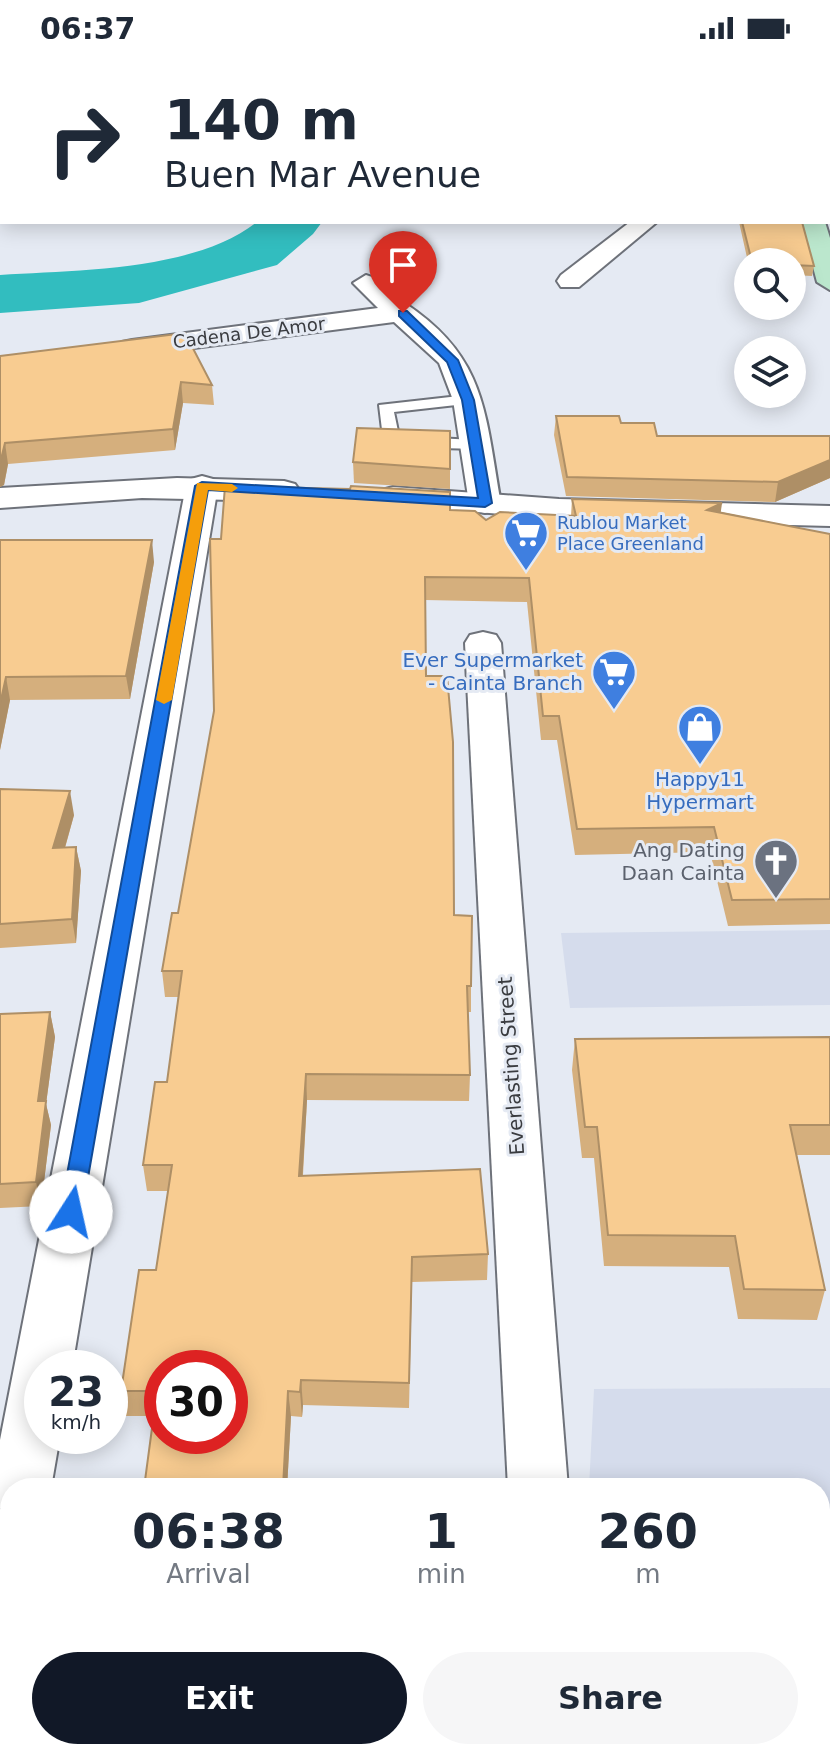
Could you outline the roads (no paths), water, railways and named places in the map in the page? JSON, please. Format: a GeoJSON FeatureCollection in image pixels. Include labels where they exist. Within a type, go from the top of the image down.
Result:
{"type":"FeatureCollection","features":[{"type":"Feature","properties":{"kind":"main road"},"geometry":{"type":"LineString","coordinates":[[820,234],[830,282]]}},
{"type":"Feature","properties":{"kind":"street"},"geometry":{"type":"LineString","coordinates":[[570,281],[642,224]]}},
{"type":"Feature","properties":{"kind":"street"},"geometry":{"type":"LineString","coordinates":[[366,283],[452,360],[468,400],[486,514]]}},
{"type":"Feature","properties":{"kind":"street","name":"Cadena De Amor"},"geometry":{"type":"LineString","coordinates":[[109,351],[403,313]]}},
{"type":"Feature","properties":{"kind":"street"},"geometry":{"type":"LineString","coordinates":[[0,498],[123,487],[202,486],[313,493]]}},
{"type":"Feature","properties":{"kind":"street"},"geometry":{"type":"LineString","coordinates":[[45,1350],[202,486]]}},
{"type":"Feature","properties":{"kind":"street"},"geometry":{"type":"LineString","coordinates":[[360,496],[486,514],[559,509],[830,516]]}},
{"type":"Feature","properties":{"kind":"street","name":"Everlasting Street"},"geometry":{"type":"LineString","coordinates":[[483,643],[537,1478]]}},
{"type":"Feature","properties":{"kind":"street"},"geometry":{"type":"LineString","coordinates":[[23,1478],[27,1454]]}},
{"type":"Feature","properties":{"kind":"lane"},"geometry":{"type":"LineString","coordinates":[[468,400],[385,408],[391,438],[397,442],[474,445]]}},
{"type":"Feature","properties":{"kind":"waterway"},"geometry":{"type":"LineString","coordinates":[[0,294],[139,284],[256,252],[291,224]]}},
{"type":"Feature","properties":{"kind":"place","name":"Rublou Market Place Greenland"},"geometry":{"type":"Point","coordinates":[526,572]}},
{"type":"Feature","properties":{"kind":"place","name":"Ever Supermarket - Cainta Branch"},"geometry":{"type":"Point","coordinates":[614,711]}},
{"type":"Feature","properties":{"kind":"place","name":"Happy11 Hypermart"},"geometry":{"type":"Point","coordinates":[700,766]}},
{"type":"Feature","properties":{"kind":"place","name":"Ang Dating Daan Cainta"},"geometry":{"type":"Point","coordinates":[776,900]}}]}
